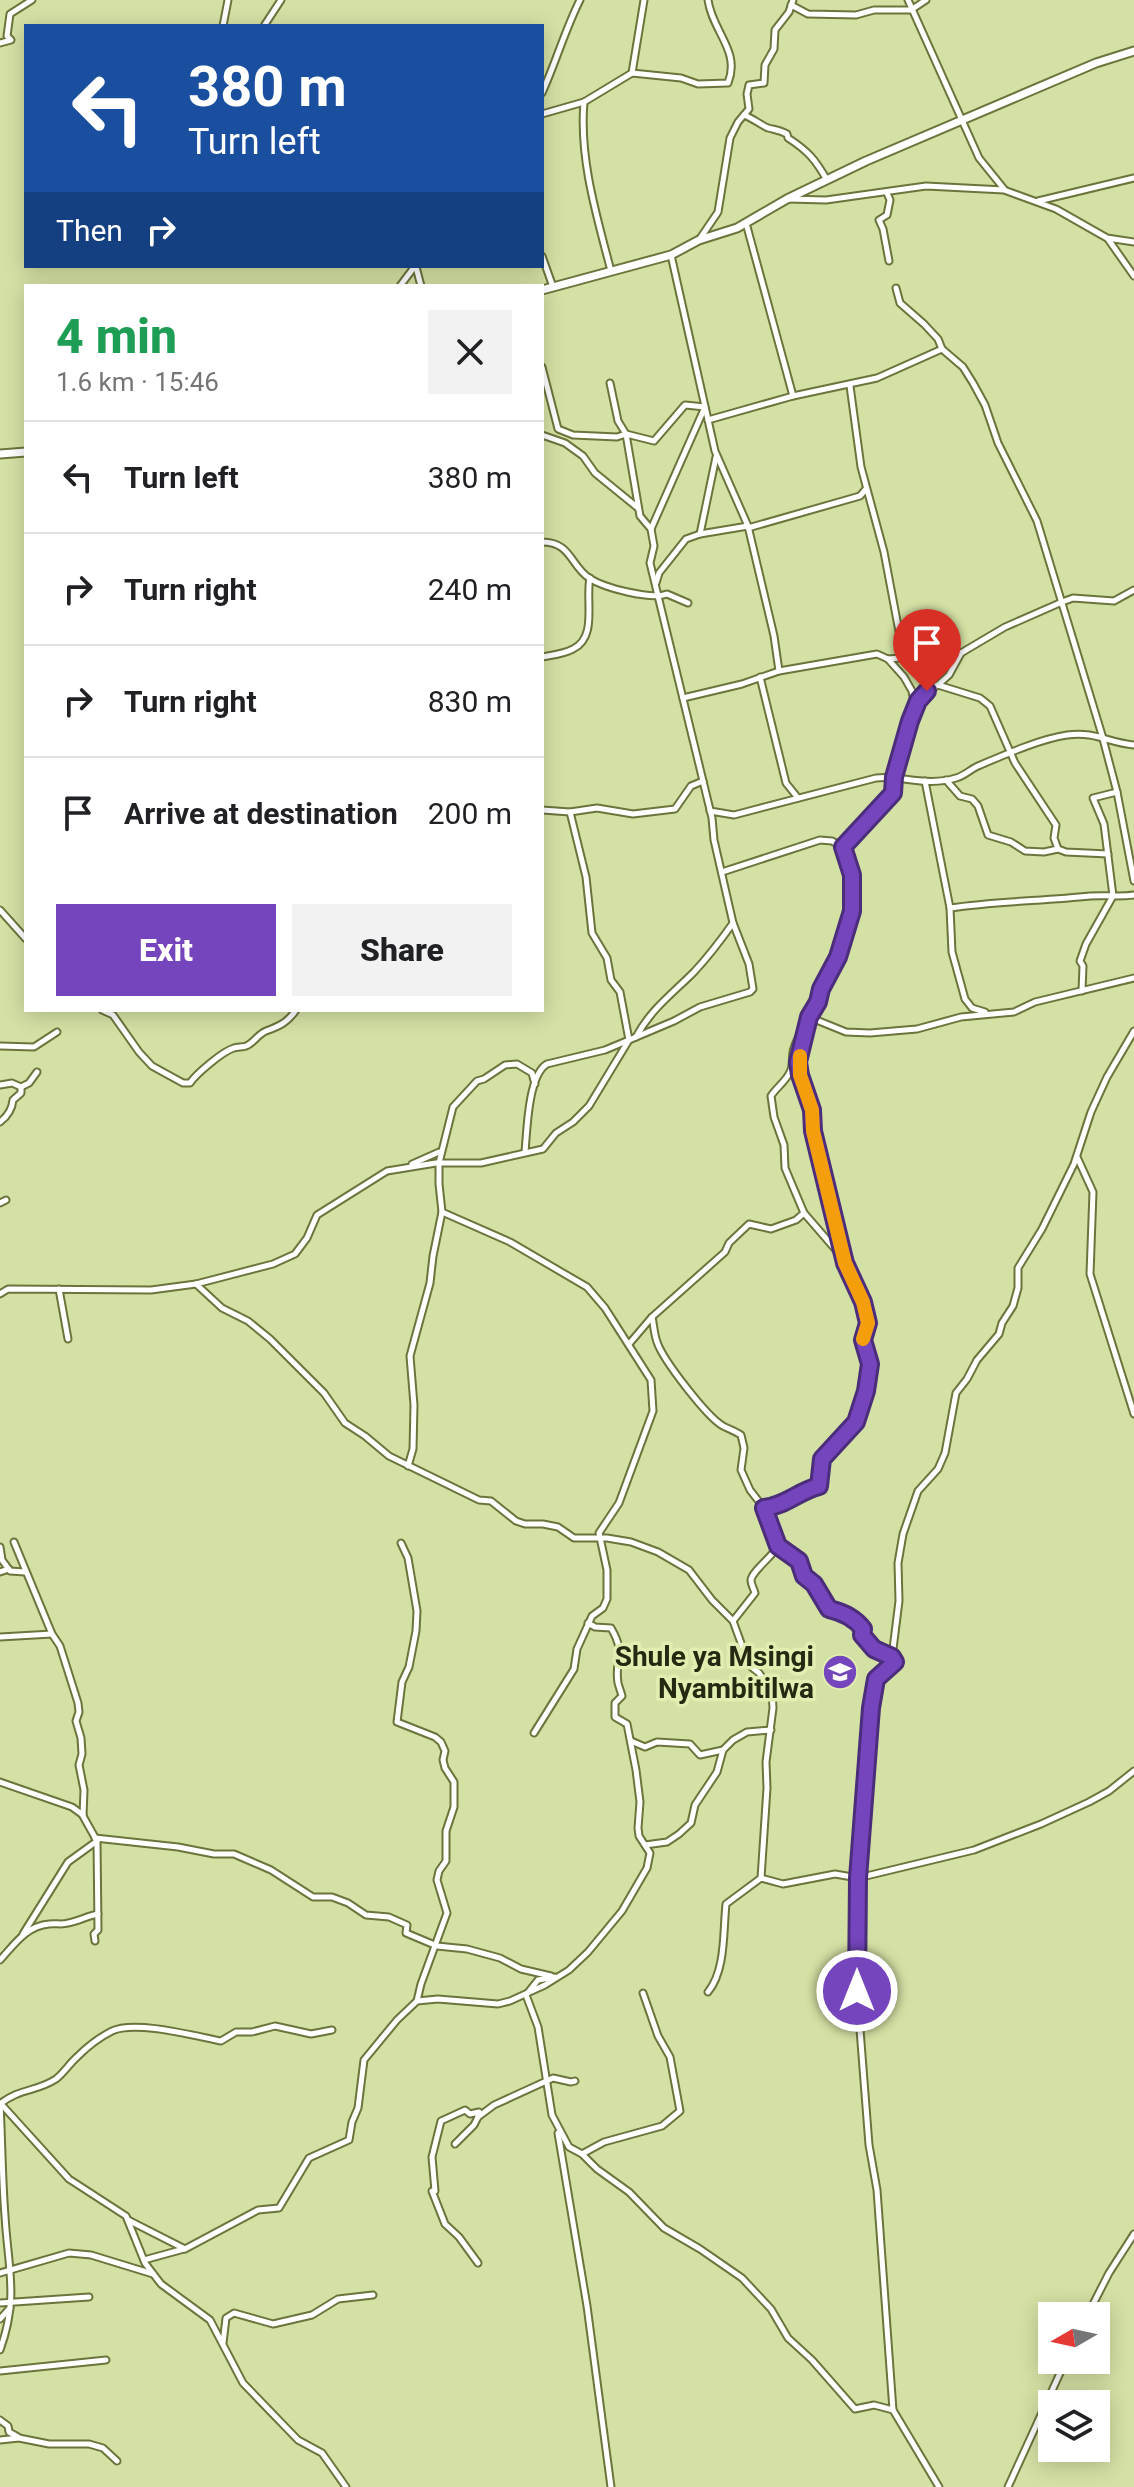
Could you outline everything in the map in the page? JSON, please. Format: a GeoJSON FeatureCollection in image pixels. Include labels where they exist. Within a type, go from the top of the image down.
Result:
{"type":"FeatureCollection","features":[{"type":"Feature","properties":{"kind":"street"},"geometry":{"type":"LineString","coordinates":[[0,43],[11,40],[7,36],[10,14],[32,0]]}},
{"type":"Feature","properties":{"kind":"street"},"geometry":{"type":"LineString","coordinates":[[223,24],[228,0]]}},
{"type":"Feature","properties":{"kind":"street"},"geometry":{"type":"LineString","coordinates":[[265,24],[281,0]]}},
{"type":"Feature","properties":{"kind":"street"},"geometry":{"type":"LineString","coordinates":[[544,88],[580,0]]}},
{"type":"Feature","properties":{"kind":"street"},"geometry":{"type":"LineString","coordinates":[[632,73],[644,0]]}},
{"type":"Feature","properties":{"kind":"street"},"geometry":{"type":"LineString","coordinates":[[544,113],[584,102],[632,73],[681,78],[698,84],[728,83],[733,70],[727,44],[710,16],[708,0]]}},
{"type":"Feature","properties":{"kind":"street"},"geometry":{"type":"LineString","coordinates":[[908,0],[979,158],[1004,190]]}},
{"type":"Feature","properties":{"kind":"street"},"geometry":{"type":"LineString","coordinates":[[699,240],[718,212],[730,138],[749,109],[749,85],[764,83],[765,65],[774,49],[775,30],[792,2],[808,14],[856,15],[874,10],[911,10],[926,0]]}},
{"type":"Feature","properties":{"kind":"street"},"geometry":{"type":"LineString","coordinates":[[544,289],[671,255],[699,240],[746,223],[787,199],[866,161],[1096,63],[1134,51]]}},
{"type":"Feature","properties":{"kind":"street"},"geometry":{"type":"LineString","coordinates":[[584,102],[582,130],[596,211],[612,272]]}},
{"type":"Feature","properties":{"kind":"street"},"geometry":{"type":"LineString","coordinates":[[744,115],[787,134],[817,161],[827,180]]}},
{"type":"Feature","properties":{"kind":"street"},"geometry":{"type":"LineString","coordinates":[[1036,201],[1134,178]]}},
{"type":"Feature","properties":{"kind":"street"},"geometry":{"type":"LineString","coordinates":[[787,199],[826,200],[926,186],[1004,190],[1056,209],[1107,238],[1134,242]]}},
{"type":"Feature","properties":{"kind":"street"},"geometry":{"type":"LineString","coordinates":[[887,193],[890,200],[887,215],[879,223],[889,261]]}},
{"type":"Feature","properties":{"kind":"street"},"geometry":{"type":"LineString","coordinates":[[746,223],[793,396]]}},
{"type":"Feature","properties":{"kind":"street"},"geometry":{"type":"LineString","coordinates":[[1107,238],[1134,276]]}},
{"type":"Feature","properties":{"kind":"street"},"geometry":{"type":"LineString","coordinates":[[671,255],[717,455],[748,527],[774,636],[779,671]]}},
{"type":"Feature","properties":{"kind":"street"},"geometry":{"type":"LineString","coordinates":[[544,262],[553,287]]}},
{"type":"Feature","properties":{"kind":"street"},"geometry":{"type":"LineString","coordinates":[[896,288],[900,303],[963,367],[985,405],[998,443],[1037,521],[1102,735],[1117,792],[1134,881]]}},
{"type":"Feature","properties":{"kind":"street"},"geometry":{"type":"LineString","coordinates":[[708,420],[793,396],[877,378],[942,349]]}},
{"type":"Feature","properties":{"kind":"street"},"geometry":{"type":"LineString","coordinates":[[544,375],[558,429],[573,435],[617,437],[626,434],[654,441],[685,405],[705,407]]}},
{"type":"Feature","properties":{"kind":"street"},"geometry":{"type":"LineString","coordinates":[[525,1152],[527,1126],[540,1068],[605,1050],[700,1007],[753,989],[749,964],[733,923],[710,811],[650,563],[654,546],[651,529],[640,516],[626,434],[618,421],[610,383]]}},
{"type":"Feature","properties":{"kind":"street"},"geometry":{"type":"LineString","coordinates":[[850,386],[861,467],[884,552],[904,658]]}},
{"type":"Feature","properties":{"kind":"street"},"geometry":{"type":"LineString","coordinates":[[651,529],[705,407]]}},
{"type":"Feature","properties":{"kind":"street"},"geometry":{"type":"LineString","coordinates":[[544,436],[565,443],[583,456],[595,473],[638,508]]}},
{"type":"Feature","properties":{"kind":"street"},"geometry":{"type":"LineString","coordinates":[[0,454],[24,452]]}},
{"type":"Feature","properties":{"kind":"street"},"geometry":{"type":"LineString","coordinates":[[700,534],[717,455]]}},
{"type":"Feature","properties":{"kind":"street"},"geometry":{"type":"LineString","coordinates":[[656,584],[659,573],[686,539],[748,527],[860,496],[867,488]]}},
{"type":"Feature","properties":{"kind":"street"},"geometry":{"type":"LineString","coordinates":[[544,542],[565,548],[590,578],[604,585],[644,597],[667,594],[688,603]]}},
{"type":"Feature","properties":{"kind":"street"},"geometry":{"type":"LineString","coordinates":[[544,656],[574,649],[585,640],[590,615],[587,593],[590,578]]}},
{"type":"Feature","properties":{"kind":"street"},"geometry":{"type":"LineString","coordinates":[[888,659],[961,653],[1005,627],[1062,602],[1073,598],[1114,601],[1134,590]]}},
{"type":"Feature","properties":{"kind":"street"},"geometry":{"type":"LineString","coordinates":[[843,847],[893,793],[894,777],[915,708],[927,691],[949,675],[961,653]]}},
{"type":"Feature","properties":{"kind":"street"},"geometry":{"type":"LineString","coordinates":[[683,698],[779,671],[877,654],[888,659],[904,677],[912,691],[915,708]]}},
{"type":"Feature","properties":{"kind":"street"},"geometry":{"type":"LineString","coordinates":[[760,677],[786,783],[798,798]]}},
{"type":"Feature","properties":{"kind":"street"},"geometry":{"type":"LineString","coordinates":[[938,685],[980,698],[990,706],[1010,753],[1056,825],[1054,838],[1058,849]]}},
{"type":"Feature","properties":{"kind":"street"},"geometry":{"type":"LineString","coordinates":[[710,811],[734,815],[876,778],[925,781],[959,778],[976,767],[1063,735],[1102,735],[1134,745]]}},
{"type":"Feature","properties":{"kind":"street"},"geometry":{"type":"LineString","coordinates":[[946,780],[960,796],[972,799],[978,806],[988,835],[1011,842],[1025,851],[1058,849],[1108,854]]}},
{"type":"Feature","properties":{"kind":"street"},"geometry":{"type":"LineString","coordinates":[[544,810],[570,812],[597,808],[633,814],[675,809],[691,786],[703,781]]}},
{"type":"Feature","properties":{"kind":"street"},"geometry":{"type":"LineString","coordinates":[[925,781],[950,908],[952,952],[965,999],[972,1008],[989,1013]]}},
{"type":"Feature","properties":{"kind":"street"},"geometry":{"type":"LineString","coordinates":[[1082,991],[1083,966],[1080,961],[1113,896],[1104,824],[1093,800],[1096,796],[1117,792]]}},
{"type":"Feature","properties":{"kind":"street"},"geometry":{"type":"LineString","coordinates":[[0,1294],[8,1289],[151,1290],[196,1284],[258,1269],[295,1254],[307,1238],[317,1215],[387,1171],[437,1163],[481,1163],[543,1149],[556,1133],[589,1106],[629,1040],[620,992],[611,980],[607,958],[592,933],[586,877],[570,812]]}},
{"type":"Feature","properties":{"kind":"street"},"geometry":{"type":"LineString","coordinates":[[722,872],[820,840],[832,841],[843,847],[852,875],[852,911],[838,957],[793,1049],[790,1072],[771,1096],[774,1117],[784,1145],[785,1168],[804,1213],[845,1263]]}},
{"type":"Feature","properties":{"kind":"street"},"geometry":{"type":"LineString","coordinates":[[950,908],[995,901],[1134,895]]}},
{"type":"Feature","properties":{"kind":"street"},"geometry":{"type":"LineString","coordinates":[[0,910],[24,937]]}},
{"type":"Feature","properties":{"kind":"street"},"geometry":{"type":"LineString","coordinates":[[636,1037],[646,1019],[693,972],[733,923]]}},
{"type":"Feature","properties":{"kind":"street"},"geometry":{"type":"LineString","coordinates":[[809,1017],[846,1032],[917,1029],[961,1017],[1014,1012],[1035,1002],[1134,978]]}},
{"type":"Feature","properties":{"kind":"street"},"geometry":{"type":"LineString","coordinates":[[106,1012],[113,1015],[152,1066],[183,1083],[190,1083],[197,1073],[222,1054],[233,1048],[246,1047],[263,1032],[283,1025],[294,1012]]}},
{"type":"Feature","properties":{"kind":"street"},"geometry":{"type":"LineString","coordinates":[[764,1508],[777,1506],[803,1490],[819,1486],[822,1459],[856,1422],[866,1391],[870,1364],[863,1340],[868,1323],[863,1302],[845,1263],[813,1131],[812,1110],[800,1075],[798,1062],[809,1017]]}},
{"type":"Feature","properties":{"kind":"street"},"geometry":{"type":"LineString","coordinates":[[939,2487],[893,2410],[877,2190],[869,2145],[857,1991],[858,1878],[871,1708],[876,1679],[895,1662],[892,1657],[899,1601],[898,1563],[909,1513],[918,1491],[938,1469],[945,1453],[956,1393],[977,1360],[999,1334],[1013,1306],[1018,1288],[1018,1268],[1042,1229],[1076,1156],[1107,1077],[1134,1031]]}},
{"type":"Feature","properties":{"kind":"street"},"geometry":{"type":"LineString","coordinates":[[0,1046],[34,1047],[57,1032]]}},
{"type":"Feature","properties":{"kind":"street"},"geometry":{"type":"LineString","coordinates":[[408,1466],[414,1439],[410,1356],[430,1283],[442,1212],[437,1163],[453,1107],[477,1081],[505,1065],[517,1064],[532,1073],[535,1084]]}},
{"type":"Feature","properties":{"kind":"street"},"geometry":{"type":"LineString","coordinates":[[21,1087],[29,1083],[37,1072]]}},
{"type":"Feature","properties":{"kind":"street"},"geometry":{"type":"LineString","coordinates":[[0,1085],[12,1083],[21,1087]]}},
{"type":"Feature","properties":{"kind":"street"},"geometry":{"type":"LineString","coordinates":[[0,1122],[12,1109],[13,1100],[21,1093],[21,1087]]}},
{"type":"Feature","properties":{"kind":"street"},"geometry":{"type":"LineString","coordinates":[[408,1166],[442,1149]]}},
{"type":"Feature","properties":{"kind":"street"},"geometry":{"type":"LineString","coordinates":[[1076,1156],[1093,1192],[1090,1274],[1134,1414]]}},
{"type":"Feature","properties":{"kind":"street"},"geometry":{"type":"LineString","coordinates":[[442,1212],[510,1242],[587,1287],[605,1308],[651,1380],[653,1411],[619,1503],[599,1533],[607,1570],[607,1599],[603,1608],[588,1623],[577,1649],[574,1669],[534,1733]]}},
{"type":"Feature","properties":{"kind":"street"},"geometry":{"type":"LineString","coordinates":[[629,1344],[652,1317],[725,1252],[729,1243],[749,1224],[771,1229],[796,1220],[804,1213]]}},
{"type":"Feature","properties":{"kind":"street"},"geometry":{"type":"LineString","coordinates":[[196,1284],[222,1308],[248,1321],[270,1339],[324,1393],[345,1423],[389,1456],[479,1500],[491,1501],[516,1521],[558,1527],[580,1539],[600,1538],[645,1547],[689,1570],[733,1621],[749,1665],[759,1673],[772,1692],[771,1730],[766,1762],[761,1878],[726,1904],[720,1959],[708,1992]]}},
{"type":"Feature","properties":{"kind":"street"},"geometry":{"type":"LineString","coordinates":[[59,1289],[68,1339]]}},
{"type":"Feature","properties":{"kind":"street"},"geometry":{"type":"LineString","coordinates":[[652,1317],[657,1344],[689,1392],[721,1425],[741,1435],[744,1448],[741,1470],[750,1490],[764,1508],[778,1546],[799,1561],[804,1576],[814,1584],[829,1609],[856,1621],[863,1629],[862,1635],[874,1649],[892,1657]]}},
{"type":"Feature","properties":{"kind":"street"},"geometry":{"type":"LineString","coordinates":[[14,1542],[52,1634],[60,1646],[78,1703],[76,1721],[81,1738],[79,1765],[84,1790],[83,1816]]}},
{"type":"Feature","properties":{"kind":"street"},"geometry":{"type":"LineString","coordinates":[[144,2260],[185,2249],[258,2210],[279,2208],[309,2158],[349,2140],[358,2108],[364,2060],[417,2001],[437,1946],[447,1913],[437,1880],[446,1861],[446,1831],[454,1807],[454,1782],[445,1768],[445,1751],[441,1742],[397,1722],[402,1682],[409,1667],[417,1621],[414,1585],[401,1543]]}},
{"type":"Feature","properties":{"kind":"street"},"geometry":{"type":"LineString","coordinates":[[733,1621],[755,1593],[751,1581],[753,1575],[773,1556],[778,1546]]}},
{"type":"Feature","properties":{"kind":"street"},"geometry":{"type":"LineString","coordinates":[[0,1547],[2,1560],[10,1571],[25,1572]]}},
{"type":"Feature","properties":{"kind":"street"},"geometry":{"type":"LineString","coordinates":[[0,1572],[9,1569]]}},
{"type":"Feature","properties":{"kind":"street"},"geometry":{"type":"LineString","coordinates":[[417,2001],[438,1999],[498,2004],[526,1995],[569,1970],[588,1952],[622,1911],[647,1868],[650,1853],[639,1836],[640,1802],[627,1724],[615,1717],[615,1703],[622,1696],[618,1678],[621,1656],[618,1641],[611,1628],[595,1627],[588,1623]]}},
{"type":"Feature","properties":{"kind":"street"},"geometry":{"type":"LineString","coordinates":[[0,1637],[52,1634]]}},
{"type":"Feature","properties":{"kind":"street"},"geometry":{"type":"LineString","coordinates":[[645,1845],[667,1842],[691,1823],[695,1805],[717,1772],[723,1750],[733,1740],[747,1732],[771,1730]]}},
{"type":"Feature","properties":{"kind":"street"},"geometry":{"type":"LineString","coordinates":[[630,1741],[645,1747],[657,1742],[690,1744],[700,1755],[723,1750]]}},
{"type":"Feature","properties":{"kind":"street"},"geometry":{"type":"LineString","coordinates":[[761,1878],[783,1884],[835,1874],[858,1878],[974,1850],[1089,1802],[1134,1771]]}},
{"type":"Feature","properties":{"kind":"street"},"geometry":{"type":"LineString","coordinates":[[0,1782],[72,1807],[83,1816],[96,1839],[98,1930],[94,1934],[95,1941]]}},
{"type":"Feature","properties":{"kind":"street"},"geometry":{"type":"LineString","coordinates":[[0,1960],[23,1934],[68,1862],[96,1839],[234,1854],[271,1870],[313,1897],[332,1897],[366,1915],[401,1921],[407,1925],[406,1933],[437,1946],[467,1949],[500,1958],[521,1969],[556,1977]]}},
{"type":"Feature","properties":{"kind":"street"},"geometry":{"type":"LineString","coordinates":[[23,1934],[48,1924],[64,1925],[98,1914]]}},
{"type":"Feature","properties":{"kind":"street"},"geometry":{"type":"LineString","coordinates":[[582,2154],[604,2142],[662,2126],[680,2111],[670,2057],[658,2036],[643,1993]]}},
{"type":"Feature","properties":{"kind":"street"},"geometry":{"type":"LineString","coordinates":[[526,1995],[538,2027],[552,2115],[569,2147],[629,2192],[664,2228],[742,2278],[771,2309],[788,2338],[855,2409],[874,2405],[893,2410]]}},
{"type":"Feature","properties":{"kind":"street"},"geometry":{"type":"LineString","coordinates":[[0,2104],[13,2093],[49,2083],[60,2076],[76,2057],[113,2030],[139,2027],[221,2041],[236,2032],[252,2032],[275,2026],[311,2034],[332,2030]]}},
{"type":"Feature","properties":{"kind":"street"},"geometry":{"type":"LineString","coordinates":[[455,2144],[478,2117],[494,2105],[547,2081],[558,2078],[575,2081]]}},
{"type":"Feature","properties":{"kind":"street"},"geometry":{"type":"LineString","coordinates":[[0,2104],[2,2204],[12,2270],[10,2320],[0,2350]]}},
{"type":"Feature","properties":{"kind":"street"},"geometry":{"type":"LineString","coordinates":[[0,2104],[69,2179],[126,2216],[144,2260],[161,2284],[210,2320],[243,2383],[298,2440],[322,2453],[346,2487]]}},
{"type":"Feature","properties":{"kind":"street"},"geometry":{"type":"LineString","coordinates":[[478,2117],[479,2112],[470,2114],[465,2110],[441,2121],[432,2157],[433,2191],[445,2224],[478,2263]]}},
{"type":"Feature","properties":{"kind":"street"},"geometry":{"type":"LineString","coordinates":[[557,2128],[587,2306],[611,2487]]}},
{"type":"Feature","properties":{"kind":"street"},"geometry":{"type":"LineString","coordinates":[[128,2220],[185,2249]]}},
{"type":"Feature","properties":{"kind":"street"},"geometry":{"type":"LineString","coordinates":[[1094,2302],[1134,2234]]}},
{"type":"Feature","properties":{"kind":"street"},"geometry":{"type":"LineString","coordinates":[[0,2273],[69,2253],[91,2255],[154,2274]]}},
{"type":"Feature","properties":{"kind":"street"},"geometry":{"type":"LineString","coordinates":[[223,2344],[226,2318],[234,2313],[273,2324],[312,2315],[338,2299],[373,2295]]}},
{"type":"Feature","properties":{"kind":"street"},"geometry":{"type":"LineString","coordinates":[[0,2303],[11,2305],[89,2297]]}},
{"type":"Feature","properties":{"kind":"street"},"geometry":{"type":"LineString","coordinates":[[0,2319],[11,2305]]}},
{"type":"Feature","properties":{"kind":"street"},"geometry":{"type":"LineString","coordinates":[[0,2371],[106,2360]]}},
{"type":"Feature","properties":{"kind":"street"},"geometry":{"type":"LineString","coordinates":[[1008,2487],[1060,2374]]}},
{"type":"Feature","properties":{"kind":"street"},"geometry":{"type":"LineString","coordinates":[[0,2420],[8,2426],[9,2432],[19,2438]]}},
{"type":"Feature","properties":{"kind":"street"},"geometry":{"type":"LineString","coordinates":[[0,2440],[19,2438],[49,2444],[89,2444],[103,2448],[117,2461]]}},
{"type":"Feature","properties":{"kind":"slow traffic"},"geometry":{"type":"LineString","coordinates":[[800,1056],[800,1075],[812,1110],[813,1131],[845,1263],[863,1302],[868,1323],[863,1339]]}},
{"type":"Feature","properties":{"kind":"place","name":"Shule ya Msingi Nyambitilwa"},"geometry":{"type":"Point","coordinates":[840,1672]}},
{"type":"Feature","properties":{"kind":"route"},"geometry":{"type":"LineString","coordinates":[[857,1991],[858,1878],[871,1708],[876,1679],[895,1662],[892,1657],[874,1649],[862,1635],[863,1629],[856,1621],[829,1609],[814,1584],[804,1576],[799,1561],[778,1546],[764,1508],[777,1506],[803,1490],[819,1486],[822,1459],[856,1422],[866,1391],[870,1364],[863,1340],[868,1323],[863,1302],[845,1263],[813,1131],[812,1110],[798,1062],[809,1017],[838,957],[852,911],[852,875],[843,847],[893,793],[894,777],[910,721],[918,701],[927,691]]}}]}
